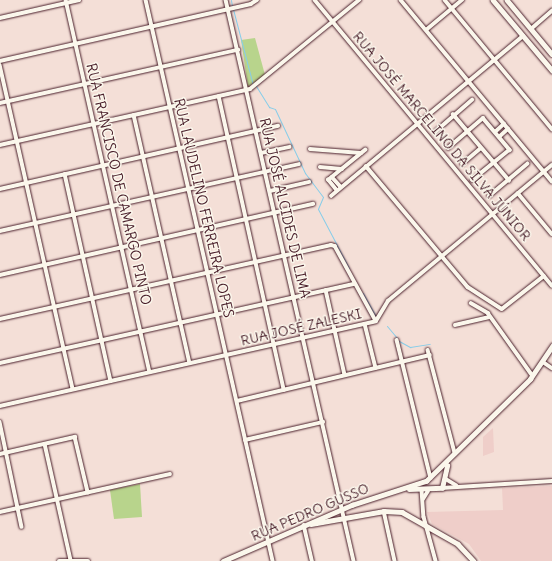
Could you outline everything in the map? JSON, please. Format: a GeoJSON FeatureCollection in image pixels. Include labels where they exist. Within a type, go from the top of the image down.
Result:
{"type":"FeatureCollection","features":[{"type":"Feature","properties":{"kind":"main road"},"geometry":{"type":"LineString","coordinates":[[493,0],[552,70]]}},
{"type":"Feature","properties":{"kind":"main road"},"geometry":{"type":"LineString","coordinates":[[507,0],[552,54]]}},
{"type":"Feature","properties":{"kind":"main road","name":"RUA PEDRO GUSSO"},"geometry":{"type":"LineString","coordinates":[[223,561],[343,508],[407,489],[421,484],[431,478],[456,455],[533,376],[552,346]]}},
{"type":"Feature","properties":{"kind":"main road","name":"RUA PEDRO GUSSO"},"geometry":{"type":"LineString","coordinates":[[407,489],[428,491],[442,488],[451,460]]}},
{"type":"Feature","properties":{"kind":"main road"},"geometry":{"type":"LineString","coordinates":[[438,471],[446,477]]}},
{"type":"Feature","properties":{"kind":"main road"},"geometry":{"type":"LineString","coordinates":[[421,484],[422,490]]}},
{"type":"Feature","properties":{"kind":"main road"},"geometry":{"type":"LineString","coordinates":[[304,525],[384,511],[406,513],[458,544],[474,561]]}},
{"type":"Feature","properties":{"kind":"main road"},"geometry":{"type":"LineString","coordinates":[[59,561],[88,561]]}},
{"type":"Feature","properties":{"kind":"street"},"geometry":{"type":"LineString","coordinates":[[0,18],[66,1],[79,0]]}},
{"type":"Feature","properties":{"kind":"street","name":"RUA LAUDELINO FERREIRA LOPES"},"geometry":{"type":"LineString","coordinates":[[146,0],[273,561]]}},
{"type":"Feature","properties":{"kind":"street","name":"RUA JOSÉ ALCIDES DE LIMA"},"geometry":{"type":"LineString","coordinates":[[226,0],[230,9],[256,131],[354,561]]}},
{"type":"Feature","properties":{"kind":"street"},"geometry":{"type":"LineString","coordinates":[[0,61],[236,8],[257,0]]}},
{"type":"Feature","properties":{"kind":"street","name":"RUA JOSÉ MARCELINO DA SILVA JÚNIOR"},"geometry":{"type":"LineString","coordinates":[[315,0],[552,285]]}},
{"type":"Feature","properties":{"kind":"street"},"geometry":{"type":"LineString","coordinates":[[0,145],[247,90],[259,84],[358,0]]}},
{"type":"Feature","properties":{"kind":"street"},"geometry":{"type":"LineString","coordinates":[[401,0],[552,181]]}},
{"type":"Feature","properties":{"kind":"street"},"geometry":{"type":"LineString","coordinates":[[445,0],[552,129]]}},
{"type":"Feature","properties":{"kind":"street"},"geometry":{"type":"LineString","coordinates":[[426,30],[462,0]]}},
{"type":"Feature","properties":{"kind":"street","name":"RUA FRANCISCO DE CAMARGO PINTO"},"geometry":{"type":"LineString","coordinates":[[66,1],[150,372]]}},
{"type":"Feature","properties":{"kind":"street"},"geometry":{"type":"LineString","coordinates":[[531,29],[552,11]]}},
{"type":"Feature","properties":{"kind":"street"},"geometry":{"type":"LineString","coordinates":[[331,196],[523,36]]}},
{"type":"Feature","properties":{"kind":"street"},"geometry":{"type":"LineString","coordinates":[[0,103],[238,50]]}},
{"type":"Feature","properties":{"kind":"street"},"geometry":{"type":"LineString","coordinates":[[0,65],[73,390]]}},
{"type":"Feature","properties":{"kind":"street"},"geometry":{"type":"LineString","coordinates":[[219,96],[284,390]]}},
{"type":"Feature","properties":{"kind":"street"},"geometry":{"type":"LineString","coordinates":[[435,132],[453,114],[472,100]]}},
{"type":"Feature","properties":{"kind":"street"},"geometry":{"type":"LineString","coordinates":[[453,114],[480,149],[509,180]]}},
{"type":"Feature","properties":{"kind":"street"},"geometry":{"type":"LineString","coordinates":[[134,115],[190,363]]}},
{"type":"Feature","properties":{"kind":"street"},"geometry":{"type":"LineString","coordinates":[[448,148],[483,118],[510,150],[494,165],[473,180]]}},
{"type":"Feature","properties":{"kind":"street"},"geometry":{"type":"LineString","coordinates":[[495,132],[504,124]]}},
{"type":"Feature","properties":{"kind":"street"},"geometry":{"type":"LineString","coordinates":[[0,189],[278,126]]}},
{"type":"Feature","properties":{"kind":"street"},"geometry":{"type":"LineString","coordinates":[[499,137],[508,129]]}},
{"type":"Feature","properties":{"kind":"street"},"geometry":{"type":"LineString","coordinates":[[261,153],[289,147]]}},
{"type":"Feature","properties":{"kind":"street"},"geometry":{"type":"LineString","coordinates":[[310,149],[361,153]]}},
{"type":"Feature","properties":{"kind":"street"},"geometry":{"type":"LineString","coordinates":[[462,164],[480,149]]}},
{"type":"Feature","properties":{"kind":"street"},"geometry":{"type":"LineString","coordinates":[[337,191],[328,180],[365,150]]}},
{"type":"Feature","properties":{"kind":"street"},"geometry":{"type":"LineString","coordinates":[[0,231],[299,164]]}},
{"type":"Feature","properties":{"kind":"street"},"geometry":{"type":"LineString","coordinates":[[489,196],[526,164]]}},
{"type":"Feature","properties":{"kind":"street","name":"RUA JOSÉ ZALESKI"},"geometry":{"type":"LineString","coordinates":[[0,406],[376,321],[387,302],[552,165]]}},
{"type":"Feature","properties":{"kind":"street"},"geometry":{"type":"LineString","coordinates":[[366,166],[468,287],[505,309],[544,276]]}},
{"type":"Feature","properties":{"kind":"street"},"geometry":{"type":"LineString","coordinates":[[320,167],[342,169]]}},
{"type":"Feature","properties":{"kind":"street"},"geometry":{"type":"LineString","coordinates":[[65,174],[112,381]]}},
{"type":"Feature","properties":{"kind":"street"},"geometry":{"type":"LineString","coordinates":[[332,177],[341,187]]}},
{"type":"Feature","properties":{"kind":"street"},"geometry":{"type":"LineString","coordinates":[[270,191],[309,182]]}},
{"type":"Feature","properties":{"kind":"street"},"geometry":{"type":"LineString","coordinates":[[518,193],[552,234]]}},
{"type":"Feature","properties":{"kind":"street"},"geometry":{"type":"LineString","coordinates":[[0,275],[313,204]]}},
{"type":"Feature","properties":{"kind":"street"},"geometry":{"type":"LineString","coordinates":[[0,318],[329,245],[335,246],[354,284],[376,321]]}},
{"type":"Feature","properties":{"kind":"street"},"geometry":{"type":"LineString","coordinates":[[0,363],[354,284]]}},
{"type":"Feature","properties":{"kind":"street"},"geometry":{"type":"LineString","coordinates":[[326,290],[345,375]]}},
{"type":"Feature","properties":{"kind":"street"},"geometry":{"type":"LineString","coordinates":[[471,303],[489,317],[533,376]]}},
{"type":"Feature","properties":{"kind":"street"},"geometry":{"type":"LineString","coordinates":[[455,325],[489,317]]}},
{"type":"Feature","properties":{"kind":"street"},"geometry":{"type":"LineString","coordinates":[[365,324],[376,368]]}},
{"type":"Feature","properties":{"kind":"street"},"geometry":{"type":"LineString","coordinates":[[397,340],[431,478]]}},
{"type":"Feature","properties":{"kind":"street"},"geometry":{"type":"LineString","coordinates":[[428,350],[456,455]]}},
{"type":"Feature","properties":{"kind":"street"},"geometry":{"type":"LineString","coordinates":[[236,401],[430,355]]}},
{"type":"Feature","properties":{"kind":"street"},"geometry":{"type":"LineString","coordinates":[[543,362],[552,368]]}},
{"type":"Feature","properties":{"kind":"street"},"geometry":{"type":"LineString","coordinates":[[0,422],[5,453],[22,527]]}},
{"type":"Feature","properties":{"kind":"street"},"geometry":{"type":"LineString","coordinates":[[245,440],[323,422]]}},
{"type":"Feature","properties":{"kind":"street"},"geometry":{"type":"LineString","coordinates":[[0,454],[75,437],[88,492]]}},
{"type":"Feature","properties":{"kind":"street"},"geometry":{"type":"LineString","coordinates":[[45,444],[69,560]]}},
{"type":"Feature","properties":{"kind":"street"},"geometry":{"type":"LineString","coordinates":[[0,512],[170,474]]}},
{"type":"Feature","properties":{"kind":"street"},"geometry":{"type":"LineString","coordinates":[[446,477],[457,486]]}},
{"type":"Feature","properties":{"kind":"street"},"geometry":{"type":"LineString","coordinates":[[442,488],[552,481]]}},
{"type":"Feature","properties":{"kind":"street"},"geometry":{"type":"LineString","coordinates":[[422,490],[436,561]]}},
{"type":"Feature","properties":{"kind":"street"},"geometry":{"type":"LineString","coordinates":[[423,500],[428,491]]}},
{"type":"Feature","properties":{"kind":"street"},"geometry":{"type":"LineString","coordinates":[[384,511],[395,561]]}},
{"type":"Feature","properties":{"kind":"street"},"geometry":{"type":"LineString","coordinates":[[304,525],[312,561]]}},
{"type":"Feature","properties":{"kind":"shaded area"},"geometry":{"type":"Polygon","coordinates":[[[493,428],[494,452],[483,456],[483,437],[493,428]]]}},
{"type":"Feature","properties":{"kind":"shaded area"},"geometry":{"type":"Polygon","coordinates":[[[552,486],[552,561],[481,561],[469,544],[432,524],[427,512],[503,510],[502,488],[552,486]]]}},
{"type":"Feature","properties":{"kind":"green space"},"geometry":{"type":"Polygon","coordinates":[[[255,38],[265,75],[248,87],[241,40],[255,38]]]}},
{"type":"Feature","properties":{"kind":"green space"},"geometry":{"type":"Polygon","coordinates":[[[140,484],[142,517],[114,519],[110,490],[140,484]]]}},
{"type":"Feature","properties":{"kind":"waterway"},"geometry":{"type":"LineString","coordinates":[[231,0],[232,6]]}},
{"type":"Feature","properties":{"kind":"waterway"},"geometry":{"type":"LineString","coordinates":[[233,9],[253,85]]}},
{"type":"Feature","properties":{"kind":"waterway"},"geometry":{"type":"LineString","coordinates":[[256,86],[269,107],[275,109],[305,173],[323,197],[318,209],[349,268]]}},
{"type":"Feature","properties":{"kind":"waterway"},"geometry":{"type":"LineString","coordinates":[[363,293],[376,316]]}},
{"type":"Feature","properties":{"kind":"waterway"},"geometry":{"type":"LineString","coordinates":[[387,326],[397,338]]}},
{"type":"Feature","properties":{"kind":"waterway"},"geometry":{"type":"LineString","coordinates":[[399,341],[410,347],[430,344]]}}]}
